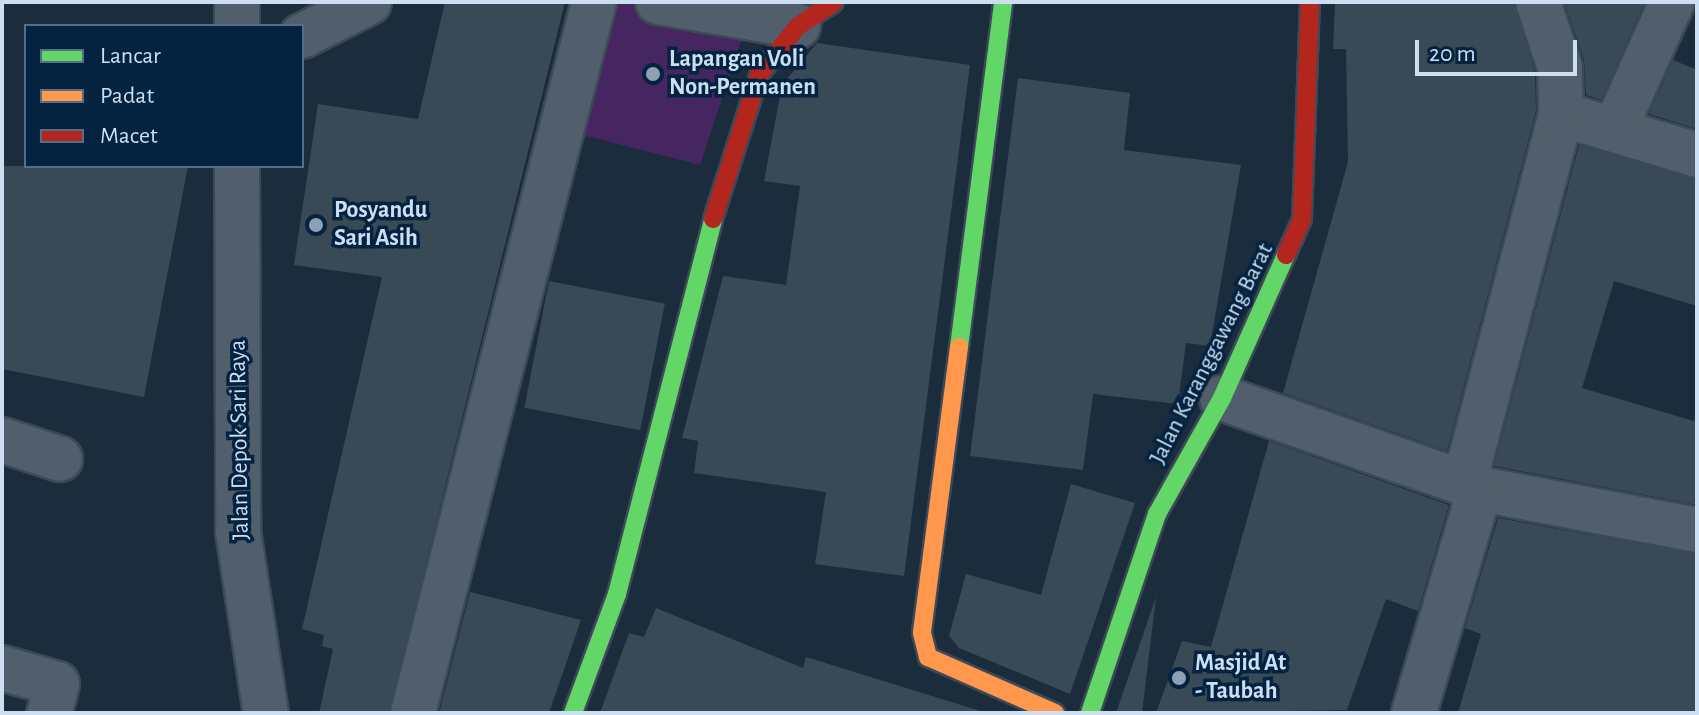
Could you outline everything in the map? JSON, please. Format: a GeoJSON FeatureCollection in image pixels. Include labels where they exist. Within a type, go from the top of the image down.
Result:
{"type":"FeatureCollection","features":[{"type":"Feature","properties":{"kind":"street"},"geometry":{"type":"LineString","coordinates":[[237,2],[237,24]]}},
{"type":"Feature","properties":{"kind":"street"},"geometry":{"type":"LineString","coordinates":[[304,35],[369,2]]}},
{"type":"Feature","properties":{"kind":"street"},"geometry":{"type":"LineString","coordinates":[[413,713],[594,2]]}},
{"type":"Feature","properties":{"kind":"street"},"geometry":{"type":"LineString","coordinates":[[658,2],[798,26]]}},
{"type":"Feature","properties":{"kind":"street"},"geometry":{"type":"LineString","coordinates":[[573,713],[617,594],[706,243],[755,87],[798,26],[834,2]]}},
{"type":"Feature","properties":{"kind":"street"},"geometry":{"type":"LineString","coordinates":[[1003,2],[996,93],[922,633],[928,657],[947,670],[1055,713]]}},
{"type":"Feature","properties":{"kind":"street","name":"Jalan Karanggawang Barat"},"geometry":{"type":"LineString","coordinates":[[1090,713],[1157,514],[1222,398],[1302,219],[1310,2]]}},
{"type":"Feature","properties":{"kind":"street"},"geometry":{"type":"LineString","coordinates":[[1414,713],[1472,487],[1561,114],[1560,68],[1538,2]]}},
{"type":"Feature","properties":{"kind":"street"},"geometry":{"type":"LineString","coordinates":[[1615,129],[1672,2]]}},
{"type":"Feature","properties":{"kind":"street"},"geometry":{"type":"LineString","coordinates":[[1561,114],[1697,155]]}},
{"type":"Feature","properties":{"kind":"street","name":"Jalan Depok Sari Raya"},"geometry":{"type":"LineString","coordinates":[[237,168],[238,531],[266,713]]}},
{"type":"Feature","properties":{"kind":"street"},"geometry":{"type":"LineString","coordinates":[[1222,398],[1472,487],[1697,530]]}},
{"type":"Feature","properties":{"kind":"street"},"geometry":{"type":"LineString","coordinates":[[2,440],[60,459]]}},
{"type":"Feature","properties":{"kind":"street"},"geometry":{"type":"LineString","coordinates":[[2,668],[57,684],[49,713]]}},
{"type":"Feature","properties":{"kind":"shaded area","name":"Lapangan Voli Non-Permanen"},"geometry":{"type":"Polygon","coordinates":[[[594,2],[658,2],[749,17],[700,165],[563,130],[594,2]]]}},
{"type":"Feature","properties":{"kind":"building"},"geometry":{"type":"Polygon","coordinates":[[[445,2],[565,2],[389,713],[319,713],[333,649],[322,646],[324,635],[302,629],[382,277],[294,265],[318,104],[418,119],[445,2]]]}},
{"type":"Feature","properties":{"kind":"building"},"geometry":{"type":"Polygon","coordinates":[[[1335,2],[1514,2],[1535,72],[1536,111],[1447,451],[1283,393],[1348,162],[1346,49],[1333,49],[1335,2]]]}},
{"type":"Feature","properties":{"kind":"building"},"geometry":{"type":"Polygon","coordinates":[[[1564,2],[1645,2],[1601,100],[1586,95],[1584,60],[1564,2]]]}},
{"type":"Feature","properties":{"kind":"building"},"geometry":{"type":"Polygon","coordinates":[[[817,43],[970,65],[904,576],[815,564],[826,492],[694,473],[698,441],[682,438],[723,276],[786,285],[800,186],[764,181],[782,85],[817,43]]]}},
{"type":"Feature","properties":{"kind":"building"},"geometry":{"type":"Polygon","coordinates":[[[1673,60],[1697,70],[1697,129],[1649,114],[1673,60]]]}},
{"type":"Feature","properties":{"kind":"building"},"geometry":{"type":"Polygon","coordinates":[[[1018,78],[1130,93],[1124,150],[1241,165],[1210,346],[1186,343],[1178,404],[1093,394],[1083,470],[970,456],[1018,78]]]}},
{"type":"Feature","properties":{"kind":"building"},"geometry":{"type":"Polygon","coordinates":[[[1579,145],[1697,179],[1697,306],[1614,281],[1582,388],[1697,422],[1697,505],[1494,466],[1579,145]]]}},
{"type":"Feature","properties":{"kind":"building"},"geometry":{"type":"Polygon","coordinates":[[[2,166],[188,168],[144,397],[2,369],[2,166]]]}},
{"type":"Feature","properties":{"kind":"building"},"geometry":{"type":"Polygon","coordinates":[[[549,281],[665,304],[640,430],[524,408],[549,281]]]}},
{"type":"Feature","properties":{"kind":"building"},"geometry":{"type":"Polygon","coordinates":[[[1269,441],[1449,505],[1418,611],[1386,599],[1347,710],[1156,713],[1182,641],[1211,647],[1269,441]]]}},
{"type":"Feature","properties":{"kind":"building"},"geometry":{"type":"Polygon","coordinates":[[[1071,484],[1135,503],[1070,694],[959,648],[949,636],[966,574],[1041,595],[1071,484]]]}},
{"type":"Feature","properties":{"kind":"building"},"geometry":{"type":"Polygon","coordinates":[[[1498,518],[1697,554],[1697,713],[1458,713],[1481,634],[1465,628],[1498,518]]]}},
{"type":"Feature","properties":{"kind":"building"},"geometry":{"type":"Polygon","coordinates":[[[470,592],[581,620],[549,713],[439,713],[470,592]]]}},
{"type":"Feature","properties":{"kind":"building"},"geometry":{"type":"Polygon","coordinates":[[[1156,597],[1142,713],[1116,713],[1156,597]]]}},
{"type":"Feature","properties":{"kind":"building"},"geometry":{"type":"Polygon","coordinates":[[[656,608],[803,668],[806,657],[987,713],[600,713],[629,633],[644,637],[656,608]]]}},
{"type":"Feature","properties":{"kind":"traffic: fast"},"geometry":{"type":"LineString","coordinates":[[959,347],[1003,2]]}},
{"type":"Feature","properties":{"kind":"traffic: fast"},"geometry":{"type":"LineString","coordinates":[[573,713],[617,594],[713,219]]}},
{"type":"Feature","properties":{"kind":"traffic: fast"},"geometry":{"type":"LineString","coordinates":[[1090,713],[1157,514],[1222,398],[1286,255]]}},
{"type":"Feature","properties":{"kind":"traffic: slow"},"geometry":{"type":"LineString","coordinates":[[959,347],[922,633],[928,657],[1055,713]]}},
{"type":"Feature","properties":{"kind":"traffic: jam"},"geometry":{"type":"LineString","coordinates":[[713,219],[760,73],[798,26],[834,2]]}},
{"type":"Feature","properties":{"kind":"traffic: jam"},"geometry":{"type":"LineString","coordinates":[[1286,255],[1302,219],[1310,2]]}},
{"type":"Feature","properties":{"kind":"place","name":"Lapangan Voli Non-Permanen"},"geometry":{"type":"Point","coordinates":[653,74]}},
{"type":"Feature","properties":{"kind":"place","name":"Posyandu Sari Asih"},"geometry":{"type":"Point","coordinates":[316,225]}},
{"type":"Feature","properties":{"kind":"place","name":"Masjid At - Taubah"},"geometry":{"type":"Point","coordinates":[1179,678]}}]}
